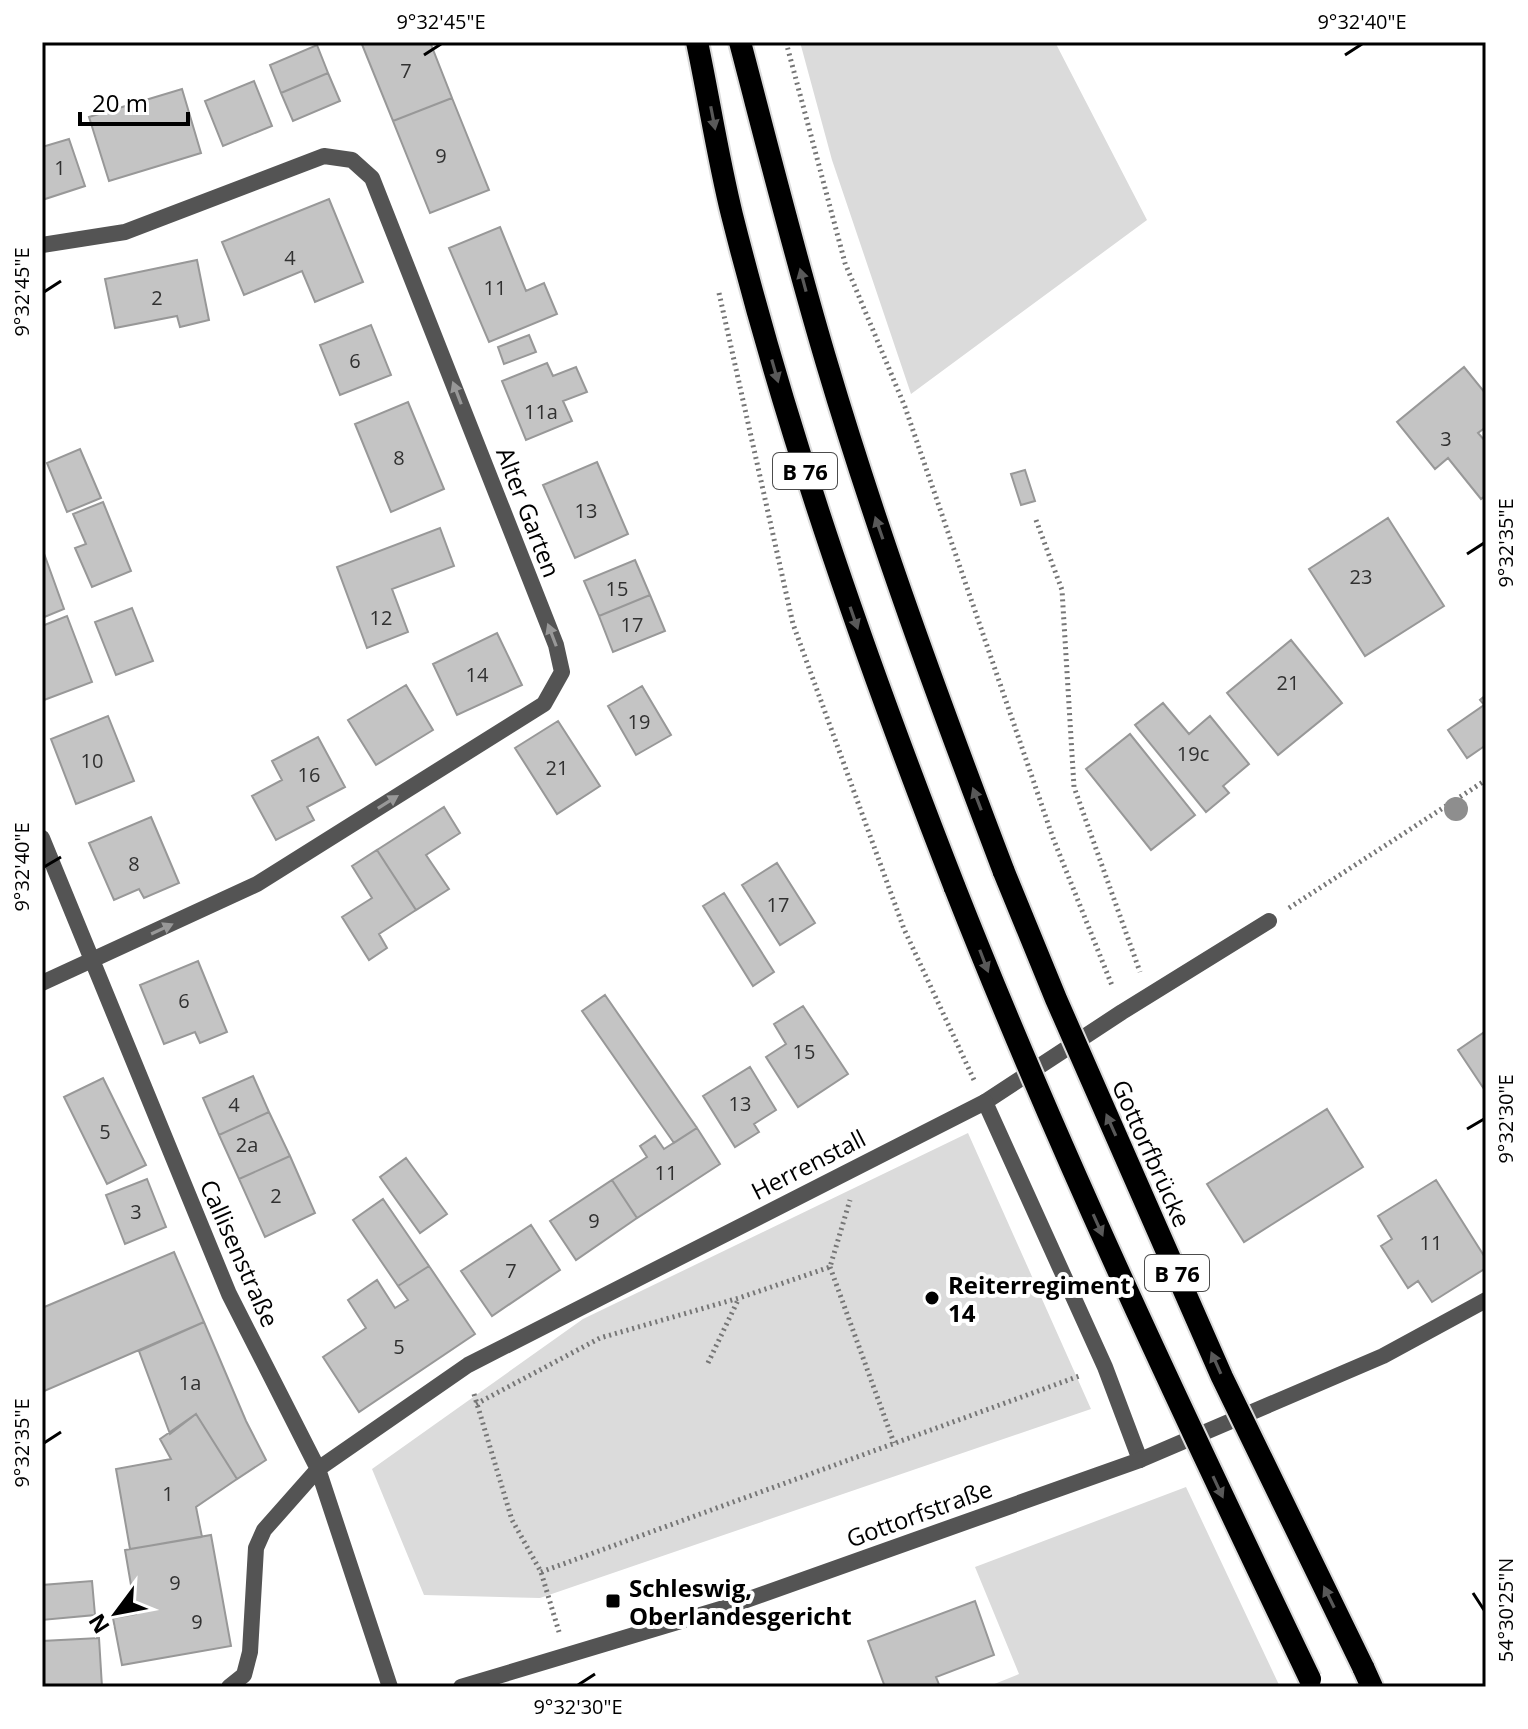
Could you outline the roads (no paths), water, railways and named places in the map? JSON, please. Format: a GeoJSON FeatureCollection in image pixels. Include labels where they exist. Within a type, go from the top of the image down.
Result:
{"type":"FeatureCollection","features":[{"type":"Feature","properties":{"kind":"highway","name":"B 76"},"geometry":{"type":"LineString","coordinates":[[697,42],[731,212],[777,380],[826,540],[882,701],[1005,1014],[1162,1367],[1312,1683]]}},
{"type":"Feature","properties":{"kind":"highway","name":"Gottorfbrücke"},"geometry":{"type":"LineString","coordinates":[[740,42],[826,363],[872,508],[938,698],[1004,872],[1056,999],[1222,1377],[1368,1677]]}},
{"type":"Feature","properties":{"kind":"street","name":"Alter Garten"},"geometry":{"type":"LineString","coordinates":[[42,245],[125,232],[324,156],[352,160],[372,178],[556,645],[562,672],[544,704],[257,884],[91,963]]}},
{"type":"Feature","properties":{"kind":"street","name":"Callisenstraße"},"geometry":{"type":"LineString","coordinates":[[42,838],[229,1294],[318,1469],[390,1687]]}},
{"type":"Feature","properties":{"kind":"street","name":"Herrenstall"},"geometry":{"type":"LineString","coordinates":[[229,1687],[244,1675],[250,1652],[256,1548],[264,1530],[318,1469],[468,1365],[985,1102],[1269,921]]}},
{"type":"Feature","properties":{"kind":"street"},"geometry":{"type":"LineString","coordinates":[[42,983],[91,963]]}},
{"type":"Feature","properties":{"kind":"street"},"geometry":{"type":"LineString","coordinates":[[985,1102],[1105,1367],[1140,1460]]}},
{"type":"Feature","properties":{"kind":"street","name":"Gottorfstraße"},"geometry":{"type":"LineString","coordinates":[[461,1687],[724,1608],[1140,1460],[1383,1356],[1486,1300]]}},
{"type":"Feature","properties":{"kind":"place","name":"Reiterregiment 14"},"geometry":{"type":"Point","coordinates":[932,1298]}},
{"type":"Feature","properties":{"kind":"place","name":"Schleswig, Oberlandesgericht"},"geometry":{"type":"Point","coordinates":[613,1601]}}]}
